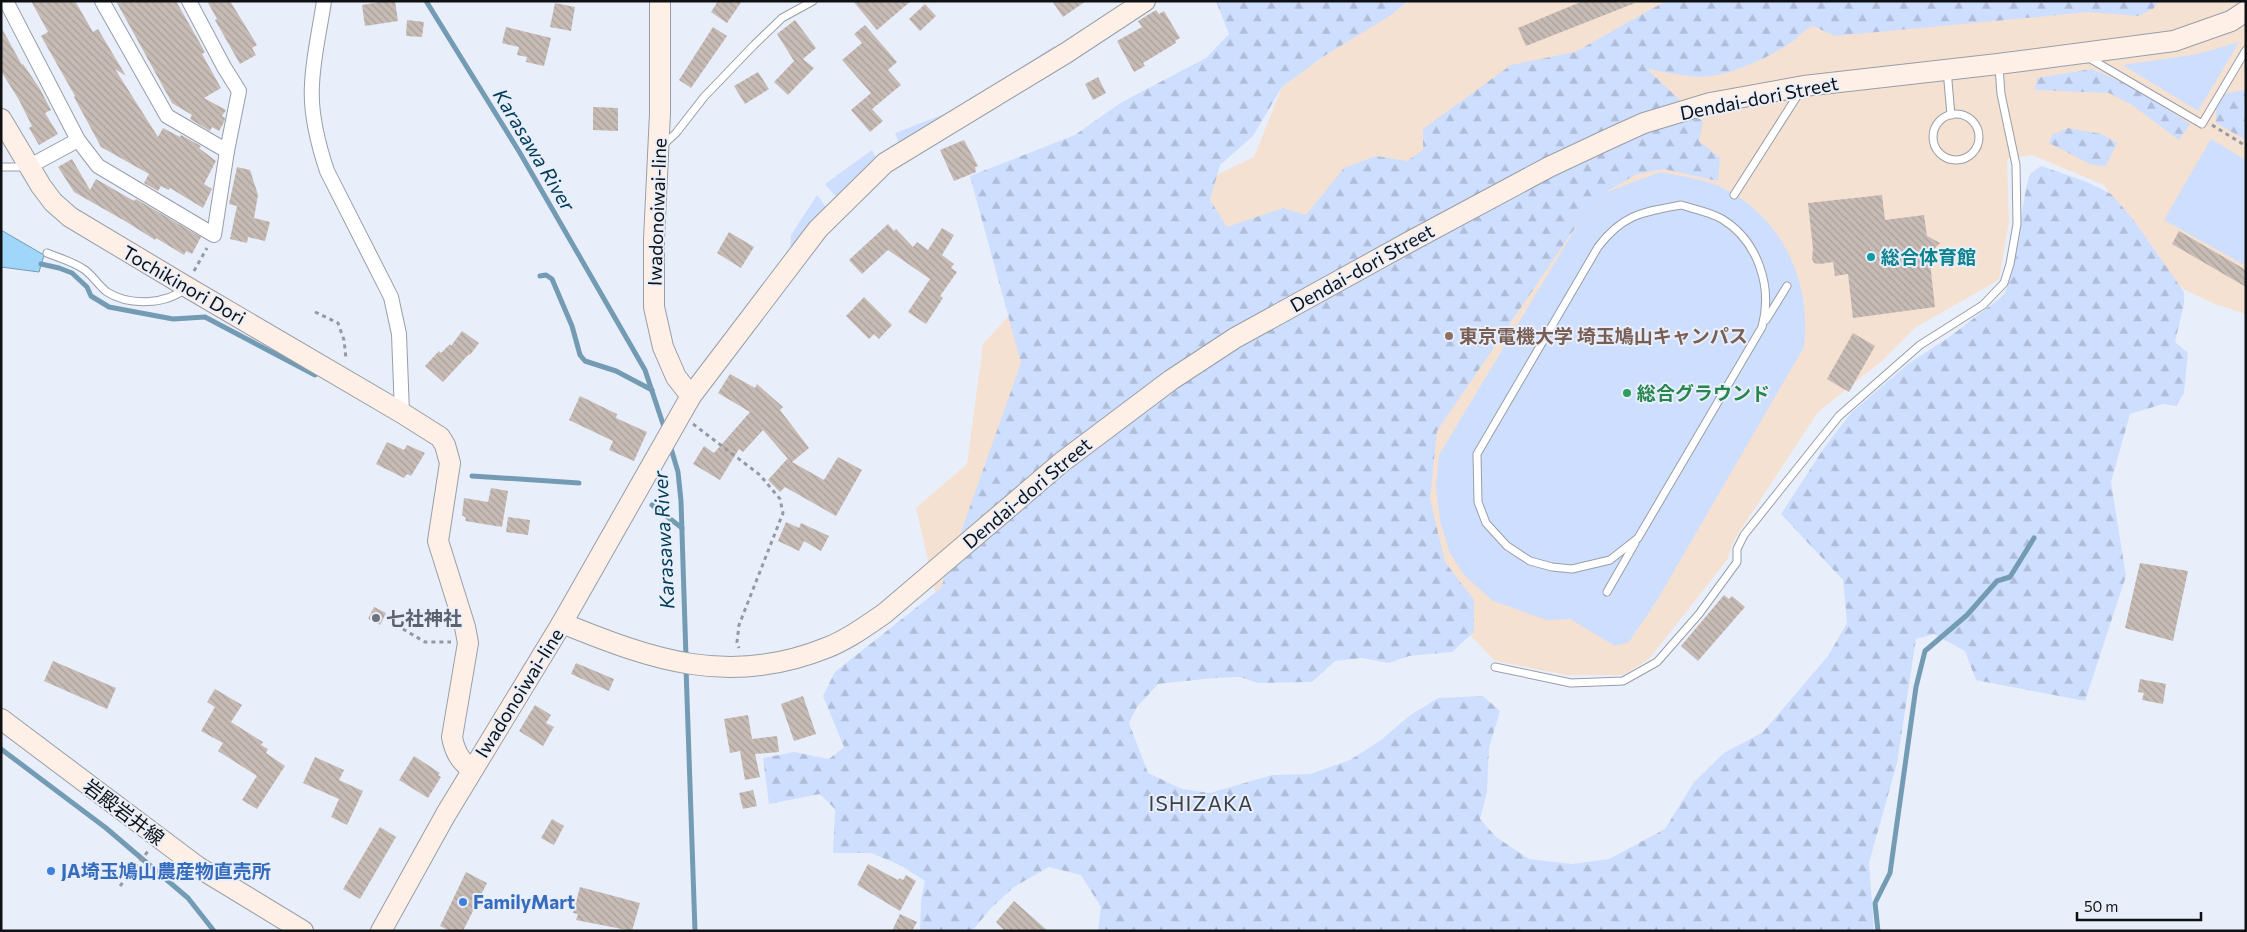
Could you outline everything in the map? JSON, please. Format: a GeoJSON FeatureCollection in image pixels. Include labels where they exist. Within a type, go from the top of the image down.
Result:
{"type":"FeatureCollection","features":[{"type":"Feature","properties":{"kind":"street"},"geometry":{"type":"LineString","coordinates":[[6,1],[78,140],[98,166],[214,235],[227,151],[239,91],[189,1]]}},
{"type":"Feature","properties":{"kind":"street"},"geometry":{"type":"LineString","coordinates":[[102,1],[167,116],[227,151]]}},
{"type":"Feature","properties":{"kind":"street"},"geometry":{"type":"LineString","coordinates":[[324,1],[312,85],[312,111],[320,151],[327,172],[391,297],[399,334],[402,412]]}},
{"type":"Feature","properties":{"kind":"street","name":"Iwadonoiwai-line"},"geometry":{"type":"LineString","coordinates":[[660,1],[660,113],[654,240],[654,307],[663,347],[686,405]]}},
{"type":"Feature","properties":{"kind":"street","name":"Iwadonoiwai-line"},"geometry":{"type":"LineString","coordinates":[[381,931],[472,770],[562,622],[686,405],[818,228],[885,163],[1066,53],[1145,1]]}},
{"type":"Feature","properties":{"kind":"street","name":"Dendai-dori Street"},"geometry":{"type":"LineString","coordinates":[[562,622],[624,647],[663,659],[705,666],[744,666],[789,661],[828,648],[857,632],[914,589],[1062,462],[1171,380],[1235,338],[1549,167],[1644,123],[1710,103],[1804,86],[1998,64],[2174,41],[2224,24],[2246,11]]}},
{"type":"Feature","properties":{"kind":"street","name":"Tochikinori Dori"},"geometry":{"type":"LineString","coordinates":[[1,119],[28,167],[53,202],[70,217],[186,287],[402,412],[440,437],[448,452],[450,463],[438,541],[465,627],[468,643]]}},
{"type":"Feature","properties":{"kind":"street"},"geometry":{"type":"LineString","coordinates":[[28,167],[78,140]]}},
{"type":"Feature","properties":{"kind":"street"},"geometry":{"type":"LineString","coordinates":[[468,643],[452,737],[455,753],[472,770]]}},
{"type":"Feature","properties":{"kind":"street","name":"岩殿岩井線"},"geometry":{"type":"LineString","coordinates":[[1,719],[198,867],[303,931]]}},
{"type":"Feature","properties":{"kind":"lane"},"geometry":{"type":"LineString","coordinates":[[658,149],[676,133],[704,97],[782,18],[813,1]]}},
{"type":"Feature","properties":{"kind":"lane"},"geometry":{"type":"LineString","coordinates":[[2079,52],[2202,124],[2246,50]]}},
{"type":"Feature","properties":{"kind":"lane"},"geometry":{"type":"LineString","coordinates":[[1495,667],[1571,683],[1623,681],[1657,662],[1699,614],[1723,582],[1736,562],[1737,548],[1744,535],[1839,416],[1920,345],[1983,305],[2004,284],[2010,264],[2017,224],[2016,165],[2001,94],[1998,64]]}},
{"type":"Feature","properties":{"kind":"lane"},"geometry":{"type":"LineString","coordinates":[[1947,69],[1952,115]]}},
{"type":"Feature","properties":{"kind":"lane"},"geometry":{"type":"LineString","coordinates":[[1734,195],[1804,86]]}},
{"type":"Feature","properties":{"kind":"lane"},"geometry":{"type":"LineString","coordinates":[[1960,114],[1974,122],[1980,136],[1975,151],[1969,157],[1962,160],[1946,158],[1940,154],[1933,139],[1938,123],[1952,115],[1960,114]]}},
{"type":"Feature","properties":{"kind":"lane"},"geometry":{"type":"LineString","coordinates":[[1,167],[28,167]]}},
{"type":"Feature","properties":{"kind":"lane"},"geometry":{"type":"LineString","coordinates":[[1638,538],[1610,560],[1572,569],[1552,567],[1530,561],[1507,546],[1486,522],[1478,502],[1477,454],[1593,256],[1611,230],[1639,213],[1682,205],[1721,219],[1747,242],[1759,263],[1766,296],[1762,327]]}},
{"type":"Feature","properties":{"kind":"lane"},"geometry":{"type":"LineString","coordinates":[[47,253],[85,269],[105,291],[126,300],[137,301],[166,298],[178,295],[186,287]]}},
{"type":"Feature","properties":{"kind":"lane"},"geometry":{"type":"LineString","coordinates":[[1607,592],[1786,286]]}},
{"type":"Feature","properties":{"kind":"path"},"geometry":{"type":"LineString","coordinates":[[2210,124],[2246,146]]}},
{"type":"Feature","properties":{"kind":"path"},"geometry":{"type":"LineString","coordinates":[[186,287],[214,235]]}},
{"type":"Feature","properties":{"kind":"path"},"geometry":{"type":"LineString","coordinates":[[315,312],[338,323],[347,362]]}},
{"type":"Feature","properties":{"kind":"path"},"geometry":{"type":"LineString","coordinates":[[686,405],[692,423],[760,475],[780,499],[782,506],[783,513],[739,625],[737,642],[744,666]]}},
{"type":"Feature","properties":{"kind":"path"},"geometry":{"type":"LineString","coordinates":[[396,625],[425,642],[468,643]]}},
{"type":"Feature","properties":{"kind":"path"},"geometry":{"type":"LineString","coordinates":[[120,886],[149,851]]}},
{"type":"Feature","properties":{"kind":"shaded area","name":"東京電機大学 埼玉鳩山キャンパス"},"geometry":{"type":"Polygon","coordinates":[[[1411,1],[2246,1],[2246,314],[2215,304],[2187,291],[2158,272],[2104,185],[2032,155],[2007,159],[2009,221],[1999,280],[1916,327],[1882,361],[1818,412],[1734,540],[1727,560],[1649,659],[1623,675],[1566,675],[1495,661],[1394,556],[936,595],[916,508],[967,464],[983,344],[1076,242],[1254,157],[1282,87],[1321,58],[1411,1]]]}},
{"type":"Feature","properties":{"kind":"shaded area"},"geometry":{"type":"Polygon","coordinates":[[[1,230],[44,255],[39,272],[1,267],[1,230]]]}},
{"type":"Feature","properties":{"kind":"green space"},"geometry":{"type":"Polygon","coordinates":[[[1216,1],[1409,1],[1391,15],[1321,58],[1282,87],[1253,136],[1220,165],[1210,200],[1227,227],[1283,208],[1306,215],[1344,168],[1376,156],[1407,161],[1423,150],[1423,129],[1511,65],[1575,52],[1666,1],[2159,1],[2153,9],[2138,16],[2089,12],[1835,36],[1813,26],[1772,54],[1741,68],[1720,74],[1695,77],[1647,69],[1703,122],[1699,141],[1720,158],[1718,181],[1664,169],[1637,174],[1604,193],[1581,219],[1437,431],[1430,499],[1445,562],[1474,600],[1474,632],[1452,652],[1409,656],[1389,663],[1362,658],[1335,661],[1312,682],[1258,683],[1240,677],[1158,684],[1137,707],[1129,723],[1148,773],[1182,789],[1210,793],[1272,775],[1310,774],[1350,760],[1380,741],[1409,716],[1438,698],[1483,696],[1500,711],[1489,748],[1487,792],[1480,819],[1496,837],[1529,859],[1572,864],[1609,859],[1665,829],[1694,782],[1724,753],[1763,732],[1828,656],[1847,623],[1843,580],[1781,514],[1824,448],[1851,413],[1909,363],[1948,338],[2004,295],[2011,277],[2030,174],[2041,166],[2087,182],[2111,194],[2133,219],[2184,292],[2184,304],[2175,342],[2188,353],[2184,393],[2176,406],[2163,404],[2130,414],[2111,482],[2126,576],[2085,701],[1976,680],[1965,651],[1934,634],[1916,639],[1897,763],[1869,863],[1874,929],[1877,931],[1098,931],[1101,907],[1081,875],[1049,867],[1014,887],[991,908],[972,931],[920,931],[921,900],[925,881],[900,865],[871,853],[833,853],[835,809],[820,794],[769,804],[763,758],[794,752],[829,759],[844,747],[823,696],[835,672],[941,588],[1021,363],[970,176],[1075,135],[1122,102],[1206,58],[1229,34],[1216,1]]]}},
{"type":"Feature","properties":{"kind":"green space"},"geometry":{"type":"Polygon","coordinates":[[[2239,42],[2198,111],[2123,65],[2198,54],[2239,42]]]}},
{"type":"Feature","properties":{"kind":"green space"},"geometry":{"type":"Polygon","coordinates":[[[1054,46],[1058,53],[990,96],[986,90],[1054,46]]]}},
{"type":"Feature","properties":{"kind":"green space"},"geometry":{"type":"Polygon","coordinates":[[[2092,69],[2134,88],[2190,124],[2179,140],[2132,105],[2109,93],[2035,90],[2037,78],[2092,69]]]}},
{"type":"Feature","properties":{"kind":"green space"},"geometry":{"type":"Polygon","coordinates":[[[2243,90],[2246,92],[2246,140],[2216,123],[2216,110],[2224,94],[2243,90]]]}},
{"type":"Feature","properties":{"kind":"green space"},"geometry":{"type":"Polygon","coordinates":[[[947,113],[899,143],[895,133],[947,113]]]}},
{"type":"Feature","properties":{"kind":"green space"},"geometry":{"type":"Polygon","coordinates":[[[2068,128],[2102,134],[2117,143],[2106,166],[2092,165],[2049,143],[2052,135],[2068,128]]]}},
{"type":"Feature","properties":{"kind":"green space"},"geometry":{"type":"Polygon","coordinates":[[[2211,139],[2246,160],[2246,266],[2164,220],[2211,139]]]}},
{"type":"Feature","properties":{"kind":"green space"},"geometry":{"type":"Polygon","coordinates":[[[872,150],[878,162],[837,198],[825,184],[872,150]]]}},
{"type":"Feature","properties":{"kind":"green space","name":"総合グラウンド"},"geometry":{"type":"Polygon","coordinates":[[[1660,172],[1700,180],[1723,188],[1744,201],[1762,216],[1777,234],[1789,255],[1798,277],[1805,323],[1804,347],[1656,602],[1629,642],[1615,646],[1570,619],[1547,620],[1493,601],[1464,575],[1449,551],[1440,521],[1436,486],[1439,455],[1581,219],[1604,193],[1660,172]]]}},
{"type":"Feature","properties":{"kind":"green space"},"geometry":{"type":"Polygon","coordinates":[[[817,195],[827,208],[790,252],[791,235],[817,195]]]}},
{"type":"Feature","properties":{"kind":"building"},"geometry":{"type":"Polygon","coordinates":[[[31,1],[75,1],[93,32],[98,29],[126,76],[115,69],[158,137],[163,128],[180,137],[181,135],[201,146],[199,148],[216,161],[204,184],[212,189],[203,208],[170,188],[169,190],[161,186],[158,191],[144,183],[149,174],[101,147],[41,36],[48,32],[31,1]]]}},
{"type":"Feature","properties":{"kind":"building"},"geometry":{"type":"Polygon","coordinates":[[[116,1],[176,1],[205,52],[202,54],[221,88],[204,98],[226,110],[222,116],[225,118],[224,122],[219,131],[212,127],[210,131],[190,119],[192,115],[172,103],[116,1]]]}},
{"type":"Feature","properties":{"kind":"building"},"geometry":{"type":"Polygon","coordinates":[[[207,1],[230,1],[257,45],[252,48],[256,55],[240,64],[215,20],[217,19],[207,1]]]}},
{"type":"Feature","properties":{"kind":"building"},"geometry":{"type":"Polygon","coordinates":[[[395,1],[398,21],[365,26],[362,5],[395,1]]]}},
{"type":"Feature","properties":{"kind":"building"},"geometry":{"type":"Polygon","coordinates":[[[718,1],[742,1],[727,23],[711,12],[718,1]]]}},
{"type":"Feature","properties":{"kind":"building"},"geometry":{"type":"Polygon","coordinates":[[[853,1],[911,1],[877,30],[853,1]]]}},
{"type":"Feature","properties":{"kind":"building"},"geometry":{"type":"Polygon","coordinates":[[[1052,1],[1086,1],[1063,17],[1052,1]]]}},
{"type":"Feature","properties":{"kind":"building"},"geometry":{"type":"Polygon","coordinates":[[[1583,1],[1635,3],[1526,46],[1518,28],[1583,1]]]}},
{"type":"Feature","properties":{"kind":"building"},"geometry":{"type":"Polygon","coordinates":[[[555,3],[575,7],[571,31],[550,27],[555,3]]]}},
{"type":"Feature","properties":{"kind":"building"},"geometry":{"type":"Polygon","coordinates":[[[925,4],[936,16],[920,31],[909,19],[925,4]]]}},
{"type":"Feature","properties":{"kind":"building"},"geometry":{"type":"Polygon","coordinates":[[[1156,10],[1159,14],[1164,11],[1180,38],[1175,41],[1176,43],[1143,63],[1145,66],[1134,72],[1117,41],[1142,27],[1138,21],[1156,10]]]}},
{"type":"Feature","properties":{"kind":"building"},"geometry":{"type":"Polygon","coordinates":[[[407,20],[424,22],[422,37],[406,36],[407,20]]]}},
{"type":"Feature","properties":{"kind":"building"},"geometry":{"type":"Polygon","coordinates":[[[795,20],[816,48],[803,59],[814,68],[788,95],[774,82],[794,61],[777,34],[795,20]]]}},
{"type":"Feature","properties":{"kind":"building"},"geometry":{"type":"Polygon","coordinates":[[[865,25],[897,62],[888,70],[901,85],[872,109],[883,121],[870,132],[851,110],[871,93],[842,60],[862,43],[854,34],[865,25]]]}},
{"type":"Feature","properties":{"kind":"building"},"geometry":{"type":"Polygon","coordinates":[[[1,27],[22,65],[40,89],[51,110],[45,113],[58,134],[39,145],[29,128],[32,126],[19,100],[1,71],[1,27]]]}},
{"type":"Feature","properties":{"kind":"building"},"geometry":{"type":"Polygon","coordinates":[[[506,27],[551,38],[544,66],[526,62],[527,57],[517,55],[519,47],[502,43],[506,27]]]}},
{"type":"Feature","properties":{"kind":"building"},"geometry":{"type":"Polygon","coordinates":[[[713,27],[727,36],[691,88],[679,80],[713,27]]]}},
{"type":"Feature","properties":{"kind":"building"},"geometry":{"type":"Polygon","coordinates":[[[758,72],[769,89],[745,104],[734,86],[758,72]]]}},
{"type":"Feature","properties":{"kind":"building"},"geometry":{"type":"Polygon","coordinates":[[[1098,77],[1106,93],[1093,100],[1085,84],[1098,77]]]}},
{"type":"Feature","properties":{"kind":"building"},"geometry":{"type":"Polygon","coordinates":[[[593,107],[618,108],[618,131],[593,130],[593,107]]]}},
{"type":"Feature","properties":{"kind":"building"},"geometry":{"type":"Polygon","coordinates":[[[964,140],[978,166],[975,167],[976,172],[954,181],[940,150],[964,140]]]}},
{"type":"Feature","properties":{"kind":"building"},"geometry":{"type":"Polygon","coordinates":[[[72,159],[90,190],[96,179],[134,201],[136,199],[201,237],[192,254],[186,251],[184,255],[156,238],[155,240],[74,192],[58,167],[72,159]]]}},
{"type":"Feature","properties":{"kind":"building"},"geometry":{"type":"Polygon","coordinates":[[[237,167],[250,170],[258,195],[254,218],[270,222],[265,241],[248,237],[247,243],[230,239],[237,206],[229,204],[237,167]]]}},
{"type":"Feature","properties":{"kind":"building","name":"総合体育館"},"geometry":{"type":"Polygon","coordinates":[[[1882,195],[1885,220],[1924,215],[1927,236],[1940,243],[1929,254],[1935,307],[1853,318],[1848,274],[1835,276],[1833,262],[1820,264],[1814,263],[1812,259],[1813,249],[1808,203],[1882,195]]]}},
{"type":"Feature","properties":{"kind":"building"},"geometry":{"type":"Polygon","coordinates":[[[888,224],[894,231],[896,229],[913,247],[917,242],[928,250],[942,228],[954,235],[942,255],[954,264],[951,268],[957,272],[940,296],[943,298],[926,324],[908,312],[930,279],[888,250],[862,274],[849,260],[888,224]]]}},
{"type":"Feature","properties":{"kind":"building"},"geometry":{"type":"Polygon","coordinates":[[[2179,231],[2246,270],[2246,287],[2172,244],[2179,231]]]}},
{"type":"Feature","properties":{"kind":"building"},"geometry":{"type":"Polygon","coordinates":[[[729,232],[754,247],[741,268],[717,253],[729,232]]]}},
{"type":"Feature","properties":{"kind":"building"},"geometry":{"type":"Polygon","coordinates":[[[864,297],[892,325],[879,339],[874,334],[869,339],[846,316],[864,297]]]}},
{"type":"Feature","properties":{"kind":"building"},"geometry":{"type":"Polygon","coordinates":[[[462,331],[479,343],[470,355],[443,382],[425,366],[439,351],[441,353],[450,344],[451,346],[462,331]]]}},
{"type":"Feature","properties":{"kind":"building"},"geometry":{"type":"Polygon","coordinates":[[[1853,333],[1875,346],[1849,392],[1827,379],[1853,333]]]}},
{"type":"Feature","properties":{"kind":"building"},"geometry":{"type":"Polygon","coordinates":[[[730,374],[755,388],[757,384],[783,407],[780,410],[809,448],[792,462],[824,480],[838,457],[862,470],[836,516],[785,487],[780,492],[768,480],[787,459],[789,460],[763,430],[743,452],[739,449],[720,480],[693,464],[704,446],[714,453],[750,412],[718,393],[730,374]]]}},
{"type":"Feature","properties":{"kind":"building"},"geometry":{"type":"Polygon","coordinates":[[[580,396],[617,414],[616,418],[647,432],[634,461],[609,450],[613,441],[569,420],[580,396]]]}},
{"type":"Feature","properties":{"kind":"building"},"geometry":{"type":"Polygon","coordinates":[[[387,442],[404,450],[407,445],[425,453],[411,476],[407,474],[404,478],[376,464],[387,442]]]}},
{"type":"Feature","properties":{"kind":"building"},"geometry":{"type":"Polygon","coordinates":[[[491,488],[508,491],[502,527],[465,521],[466,518],[462,515],[464,498],[488,502],[491,488]]]}},
{"type":"Feature","properties":{"kind":"building"},"geometry":{"type":"Polygon","coordinates":[[[508,517],[530,520],[528,535],[506,532],[508,517]]]}},
{"type":"Feature","properties":{"kind":"building"},"geometry":{"type":"Polygon","coordinates":[[[786,522],[799,528],[801,523],[829,536],[821,551],[804,541],[799,551],[778,541],[786,522]]]}},
{"type":"Feature","properties":{"kind":"building"},"geometry":{"type":"Polygon","coordinates":[[[2140,563],[2188,571],[2173,641],[2125,628],[2140,563]]]}},
{"type":"Feature","properties":{"kind":"building"},"geometry":{"type":"Polygon","coordinates":[[[1724,595],[1729,599],[1732,596],[1745,607],[1698,661],[1681,646],[1724,595]]]}},
{"type":"Feature","properties":{"kind":"building"},"geometry":{"type":"Polygon","coordinates":[[[374,607],[386,613],[380,625],[368,619],[374,607]]]}},
{"type":"Feature","properties":{"kind":"building"},"geometry":{"type":"Polygon","coordinates":[[[53,661],[116,688],[107,709],[44,681],[53,661]]]}},
{"type":"Feature","properties":{"kind":"building"},"geometry":{"type":"Polygon","coordinates":[[[576,663],[614,679],[609,691],[571,674],[576,663]]]}},
{"type":"Feature","properties":{"kind":"building"},"geometry":{"type":"Polygon","coordinates":[[[2140,679],[2166,684],[2163,704],[2142,700],[2144,693],[2138,692],[2140,679]]]}},
{"type":"Feature","properties":{"kind":"building"},"geometry":{"type":"Polygon","coordinates":[[[215,689],[242,705],[231,722],[263,742],[261,745],[268,749],[266,753],[285,766],[257,809],[242,800],[257,776],[218,751],[223,743],[201,731],[215,707],[207,702],[215,689]]]}},
{"type":"Feature","properties":{"kind":"building"},"geometry":{"type":"Polygon","coordinates":[[[803,696],[816,734],[794,741],[781,704],[803,696]]]}},
{"type":"Feature","properties":{"kind":"building"},"geometry":{"type":"Polygon","coordinates":[[[535,705],[551,715],[546,723],[554,727],[543,746],[519,731],[535,705]]]}},
{"type":"Feature","properties":{"kind":"building"},"geometry":{"type":"Polygon","coordinates":[[[748,715],[752,739],[777,736],[779,752],[755,754],[760,777],[745,780],[740,751],[730,753],[724,719],[748,715]]]}},
{"type":"Feature","properties":{"kind":"building"},"geometry":{"type":"Polygon","coordinates":[[[414,756],[440,773],[438,775],[441,777],[428,798],[399,780],[414,756]]]}},
{"type":"Feature","properties":{"kind":"building"},"geometry":{"type":"Polygon","coordinates":[[[315,757],[344,770],[339,780],[363,791],[347,825],[331,817],[339,799],[303,783],[315,757]]]}},
{"type":"Feature","properties":{"kind":"building"},"geometry":{"type":"Polygon","coordinates":[[[753,790],[757,806],[743,809],[739,793],[753,790]]]}},
{"type":"Feature","properties":{"kind":"building"},"geometry":{"type":"Polygon","coordinates":[[[552,819],[564,826],[554,845],[541,838],[552,819]]]}},
{"type":"Feature","properties":{"kind":"building"},"geometry":{"type":"Polygon","coordinates":[[[380,827],[396,837],[360,899],[343,889],[380,827]]]}},
{"type":"Feature","properties":{"kind":"building"},"geometry":{"type":"Polygon","coordinates":[[[868,864],[898,880],[899,878],[903,880],[906,875],[916,881],[900,911],[857,885],[868,864]]]}},
{"type":"Feature","properties":{"kind":"building"},"geometry":{"type":"Polygon","coordinates":[[[466,872],[487,883],[463,931],[450,931],[440,926],[466,872]]]}},
{"type":"Feature","properties":{"kind":"building"},"geometry":{"type":"Polygon","coordinates":[[[580,887],[640,903],[632,931],[576,920],[578,914],[573,913],[580,887]]]}},
{"type":"Feature","properties":{"kind":"building"},"geometry":{"type":"Polygon","coordinates":[[[1014,901],[1048,931],[1005,931],[996,922],[1014,901]]]}},
{"type":"Feature","properties":{"kind":"building"},"geometry":{"type":"Polygon","coordinates":[[[900,914],[917,922],[912,931],[892,931],[900,914]]]}},
{"type":"Feature","properties":{"kind":"waterway","name":"Karasawa River"},"geometry":{"type":"LineString","coordinates":[[426,1],[520,153],[645,370],[665,430]]}},
{"type":"Feature","properties":{"kind":"waterway"},"geometry":{"type":"LineString","coordinates":[[41,264],[72,273],[87,287],[91,296],[109,307],[173,319],[205,317],[315,375]]}},
{"type":"Feature","properties":{"kind":"waterway"},"geometry":{"type":"LineString","coordinates":[[540,276],[546,275],[552,279],[572,326],[580,355],[585,361],[616,371],[652,390]]}},
{"type":"Feature","properties":{"kind":"waterway","name":"Karasawa River"},"geometry":{"type":"LineString","coordinates":[[670,445],[678,472],[681,501],[686,657]]}},
{"type":"Feature","properties":{"kind":"waterway"},"geometry":{"type":"LineString","coordinates":[[472,476],[579,483]]}},
{"type":"Feature","properties":{"kind":"waterway"},"geometry":{"type":"LineString","coordinates":[[652,505],[682,528]]}},
{"type":"Feature","properties":{"kind":"waterway"},"geometry":{"type":"LineString","coordinates":[[1878,931],[1875,903],[1890,873],[1916,687],[1925,651],[1967,615],[1997,581],[2010,577],[2034,538]]}},
{"type":"Feature","properties":{"kind":"waterway","name":"Karasawa River"},"geometry":{"type":"LineString","coordinates":[[686,668],[695,931]]}},
{"type":"Feature","properties":{"kind":"waterway"},"geometry":{"type":"LineString","coordinates":[[1,749],[106,828],[188,898],[214,931]]}},
{"type":"Feature","properties":{"kind":"place","name":"総合体育館"},"geometry":{"type":"Point","coordinates":[1871,257]}},
{"type":"Feature","properties":{"kind":"place","name":"東京電機大学 埼玉鳩山キャンパス"},"geometry":{"type":"Point","coordinates":[1449,336]}},
{"type":"Feature","properties":{"kind":"place","name":"総合グラウンド"},"geometry":{"type":"Point","coordinates":[1627,393]}},
{"type":"Feature","properties":{"kind":"place","name":"七社神社"},"geometry":{"type":"Point","coordinates":[376,618]}},
{"type":"Feature","properties":{"kind":"place","name":"JA埼玉鳩山農産物直売所"},"geometry":{"type":"Point","coordinates":[51,871]}},
{"type":"Feature","properties":{"kind":"place","name":"FamilyMart"},"geometry":{"type":"Point","coordinates":[463,902]}},
{"type":"Feature","properties":{"kind":"district","name":"ISHIZAKA"},"geometry":{"type":"Point","coordinates":[1201,804]}}]}
